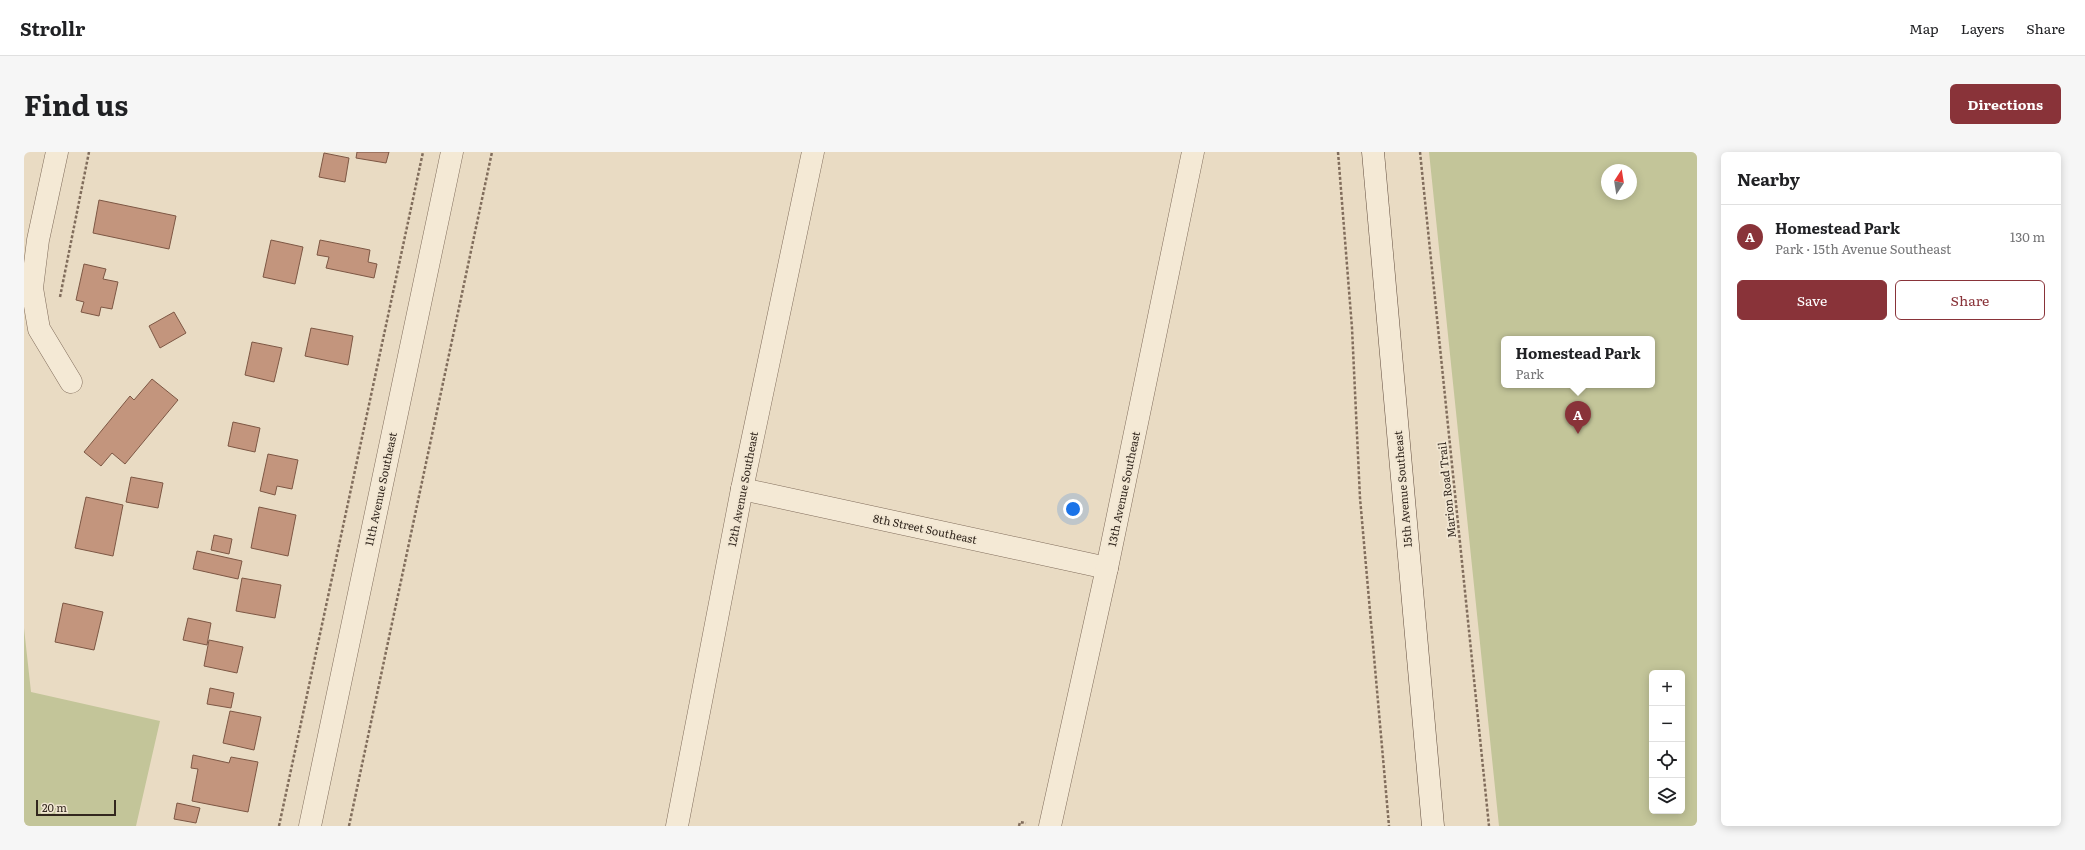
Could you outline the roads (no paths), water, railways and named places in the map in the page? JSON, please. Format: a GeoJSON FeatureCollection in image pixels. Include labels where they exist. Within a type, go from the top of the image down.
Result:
{"type":"FeatureCollection","features":[{"type":"Feature","properties":{"kind":"street"},"geometry":{"type":"LineString","coordinates":[[56,152],[38,240],[32,288],[39,329],[72,382]]}},
{"type":"Feature","properties":{"kind":"street","name":"11th Avenue Southeast"},"geometry":{"type":"LineString","coordinates":[[310,826],[452,152]]}},
{"type":"Feature","properties":{"kind":"street","name":"12th Avenue Southeast"},"geometry":{"type":"LineString","coordinates":[[677,826],[742,489],[813,152]]}},
{"type":"Feature","properties":{"kind":"street","name":"13th Avenue Southeast"},"geometry":{"type":"LineString","coordinates":[[1050,826],[1107,568],[1193,152]]}},
{"type":"Feature","properties":{"kind":"street","name":"15th Avenue Southeast"},"geometry":{"type":"LineString","coordinates":[[1373,152],[1433,826]]}},
{"type":"Feature","properties":{"kind":"street","name":"8th Street Southeast"},"geometry":{"type":"LineString","coordinates":[[742,489],[1107,568]]}},
{"type":"Feature","properties":{"kind":"place","name":"Homestead Park"},"geometry":{"type":"Point","coordinates":[1578,434]}}]}
